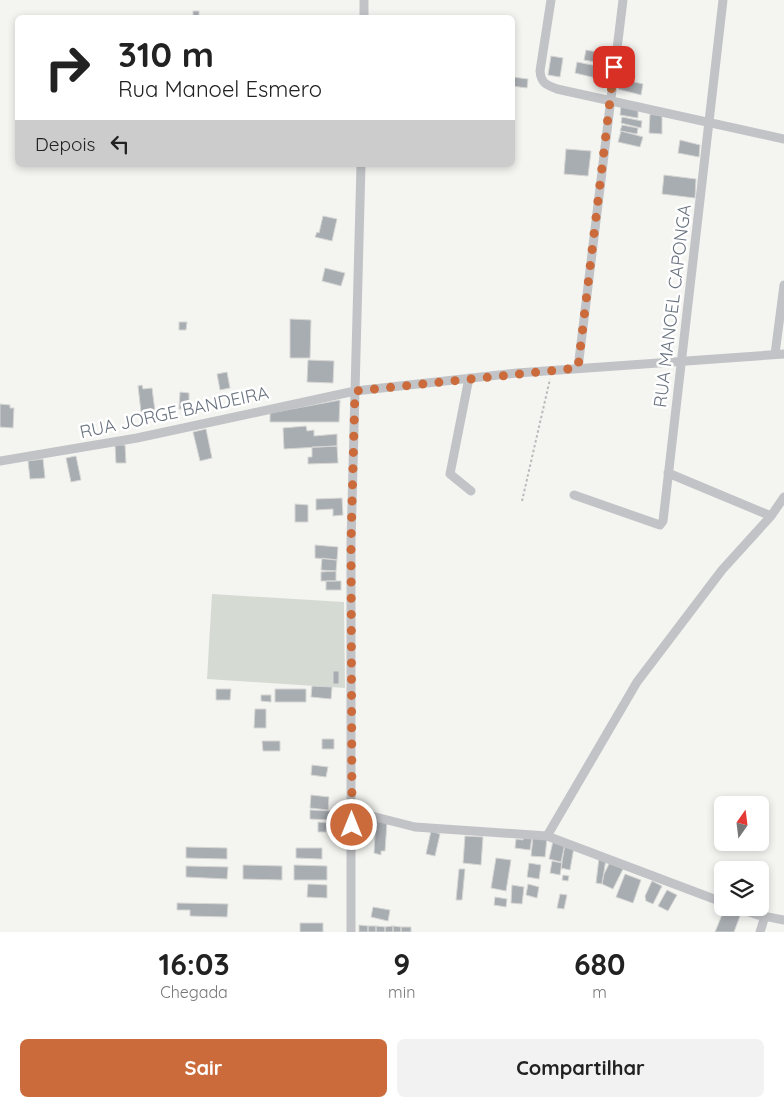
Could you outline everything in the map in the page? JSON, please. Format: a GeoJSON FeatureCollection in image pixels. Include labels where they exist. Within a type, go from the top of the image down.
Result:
{"type":"FeatureCollection","features":[{"type":"Feature","properties":{"kind":"street"},"geometry":{"type":"LineString","coordinates":[[364,0],[364,15]]}},
{"type":"Feature","properties":{"kind":"street"},"geometry":{"type":"LineString","coordinates":[[551,0],[540,71],[541,80],[550,86],[784,139]]}},
{"type":"Feature","properties":{"kind":"street"},"geometry":{"type":"LineString","coordinates":[[578,368],[623,0]]}},
{"type":"Feature","properties":{"kind":"street","name":"RUA MANOEL CAPONGA"},"geometry":{"type":"LineString","coordinates":[[574,495],[660,525],[663,521],[723,0]]}},
{"type":"Feature","properties":{"kind":"street"},"geometry":{"type":"LineString","coordinates":[[352,932],[351,542],[361,167]]}},
{"type":"Feature","properties":{"kind":"street"},"geometry":{"type":"LineString","coordinates":[[780,354],[784,285]]}},
{"type":"Feature","properties":{"kind":"street","name":"RUA JORGE BANDEIRA"},"geometry":{"type":"LineString","coordinates":[[0,461],[137,438],[355,391],[578,368],[780,354]]}},
{"type":"Feature","properties":{"kind":"street"},"geometry":{"type":"LineString","coordinates":[[469,378],[450,474],[471,491]]}},
{"type":"Feature","properties":{"kind":"street"},"geometry":{"type":"LineString","coordinates":[[668,473],[771,516]]}},
{"type":"Feature","properties":{"kind":"street"},"geometry":{"type":"LineString","coordinates":[[547,836],[637,682],[722,570],[771,516],[784,497]]}},
{"type":"Feature","properties":{"kind":"street"},"geometry":{"type":"LineString","coordinates":[[352,811],[415,827],[547,836],[714,899]]}},
{"type":"Feature","properties":{"kind":"street"},"geometry":{"type":"LineString","coordinates":[[760,932],[765,916],[784,920]]}},
{"type":"Feature","properties":{"kind":"path"},"geometry":{"type":"LineString","coordinates":[[522,501],[550,379]]}},
{"type":"Feature","properties":{"kind":"shaded area"},"geometry":{"type":"Polygon","coordinates":[[[212,594],[344,602],[345,688],[207,679],[212,594]]]}},
{"type":"Feature","properties":{"kind":"building"},"geometry":{"type":"Polygon","coordinates":[[[193,11],[199,11],[199,15],[193,15],[193,11]]]}},
{"type":"Feature","properties":{"kind":"building"},"geometry":{"type":"Polygon","coordinates":[[[586,50],[608,54],[607,64],[584,60],[586,50]]]}},
{"type":"Feature","properties":{"kind":"building"},"geometry":{"type":"Polygon","coordinates":[[[551,56],[563,58],[560,77],[548,75],[551,56]]]}},
{"type":"Feature","properties":{"kind":"building"},"geometry":{"type":"Polygon","coordinates":[[[577,62],[602,67],[600,79],[575,73],[577,62]]]}},
{"type":"Feature","properties":{"kind":"building"},"geometry":{"type":"Polygon","coordinates":[[[515,77],[528,79],[527,88],[515,86],[515,77]]]}},
{"type":"Feature","properties":{"kind":"building"},"geometry":{"type":"Polygon","coordinates":[[[621,79],[643,84],[641,95],[618,89],[621,79]]]}},
{"type":"Feature","properties":{"kind":"building"},"geometry":{"type":"Polygon","coordinates":[[[621,105],[638,109],[638,118],[620,115],[621,105]]]}},
{"type":"Feature","properties":{"kind":"building"},"geometry":{"type":"Polygon","coordinates":[[[650,114],[662,116],[662,134],[649,133],[650,114]]]}},
{"type":"Feature","properties":{"kind":"building"},"geometry":{"type":"Polygon","coordinates":[[[622,117],[642,121],[641,128],[621,123],[622,117]]]}},
{"type":"Feature","properties":{"kind":"building"},"geometry":{"type":"Polygon","coordinates":[[[622,125],[638,128],[637,134],[620,131],[622,125]]]}},
{"type":"Feature","properties":{"kind":"building"},"geometry":{"type":"Polygon","coordinates":[[[621,131],[643,137],[640,147],[618,142],[621,131]]]}},
{"type":"Feature","properties":{"kind":"building"},"geometry":{"type":"Polygon","coordinates":[[[680,140],[700,145],[699,157],[678,153],[680,140]]]}},
{"type":"Feature","properties":{"kind":"building"},"geometry":{"type":"Polygon","coordinates":[[[566,149],[591,151],[588,176],[564,174],[566,149]]]}},
{"type":"Feature","properties":{"kind":"building"},"geometry":{"type":"Polygon","coordinates":[[[664,175],[696,179],[695,198],[662,194],[664,175]]]}},
{"type":"Feature","properties":{"kind":"building"},"geometry":{"type":"Polygon","coordinates":[[[323,216],[337,219],[332,241],[315,237],[317,232],[319,233],[323,216]]]}},
{"type":"Feature","properties":{"kind":"building"},"geometry":{"type":"Polygon","coordinates":[[[325,268],[345,273],[341,286],[322,281],[325,268]]]}},
{"type":"Feature","properties":{"kind":"building"},"geometry":{"type":"Polygon","coordinates":[[[290,319],[311,320],[310,358],[290,358],[290,319]]]}},
{"type":"Feature","properties":{"kind":"building"},"geometry":{"type":"Polygon","coordinates":[[[179,322],[187,322],[186,330],[179,330],[179,322]]]}},
{"type":"Feature","properties":{"kind":"building"},"geometry":{"type":"Polygon","coordinates":[[[308,360],[334,361],[333,383],[307,382],[308,360]]]}},
{"type":"Feature","properties":{"kind":"building"},"geometry":{"type":"Polygon","coordinates":[[[227,372],[230,388],[220,390],[217,374],[227,372]]]}},
{"type":"Feature","properties":{"kind":"building"},"geometry":{"type":"Polygon","coordinates":[[[142,385],[143,389],[152,388],[155,411],[141,412],[138,386],[142,385]]]}},
{"type":"Feature","properties":{"kind":"building"},"geometry":{"type":"Polygon","coordinates":[[[180,392],[189,393],[189,409],[179,409],[180,392]]]}},
{"type":"Feature","properties":{"kind":"building"},"geometry":{"type":"Polygon","coordinates":[[[340,400],[339,422],[270,422],[270,413],[340,400]]]}},
{"type":"Feature","properties":{"kind":"building"},"geometry":{"type":"Polygon","coordinates":[[[0,404],[10,405],[10,408],[14,408],[13,428],[0,427],[0,404]]]}},
{"type":"Feature","properties":{"kind":"building"},"geometry":{"type":"Polygon","coordinates":[[[306,426],[307,431],[314,430],[314,436],[337,434],[337,446],[284,449],[283,428],[306,426]]]}},
{"type":"Feature","properties":{"kind":"building"},"geometry":{"type":"Polygon","coordinates":[[[206,429],[212,458],[200,461],[193,432],[206,429]]]}},
{"type":"Feature","properties":{"kind":"building"},"geometry":{"type":"Polygon","coordinates":[[[115,445],[125,445],[126,463],[116,463],[115,445]]]}},
{"type":"Feature","properties":{"kind":"building"},"geometry":{"type":"Polygon","coordinates":[[[337,446],[338,463],[308,464],[308,457],[312,457],[312,447],[337,446]]]}},
{"type":"Feature","properties":{"kind":"building"},"geometry":{"type":"Polygon","coordinates":[[[76,456],[81,480],[71,482],[66,458],[76,456]]]}},
{"type":"Feature","properties":{"kind":"building"},"geometry":{"type":"Polygon","coordinates":[[[43,459],[45,478],[30,479],[28,461],[43,459]]]}},
{"type":"Feature","properties":{"kind":"building"},"geometry":{"type":"Polygon","coordinates":[[[342,498],[343,515],[333,516],[333,509],[316,510],[316,499],[342,498]]]}},
{"type":"Feature","properties":{"kind":"building"},"geometry":{"type":"Polygon","coordinates":[[[295,504],[308,505],[308,522],[295,522],[295,504]]]}},
{"type":"Feature","properties":{"kind":"building"},"geometry":{"type":"Polygon","coordinates":[[[315,545],[338,547],[337,560],[315,558],[315,545]]]}},
{"type":"Feature","properties":{"kind":"building"},"geometry":{"type":"Polygon","coordinates":[[[322,558],[337,560],[336,571],[321,570],[322,558]]]}},
{"type":"Feature","properties":{"kind":"building"},"geometry":{"type":"Polygon","coordinates":[[[336,571],[336,581],[321,581],[321,572],[336,571]]]}},
{"type":"Feature","properties":{"kind":"building"},"geometry":{"type":"Polygon","coordinates":[[[326,581],[341,581],[341,590],[326,590],[326,581]]]}},
{"type":"Feature","properties":{"kind":"building"},"geometry":{"type":"Polygon","coordinates":[[[333,671],[339,671],[339,684],[333,684],[333,671]]]}},
{"type":"Feature","properties":{"kind":"building"},"geometry":{"type":"Polygon","coordinates":[[[312,686],[332,687],[331,699],[311,697],[312,686]]]}},
{"type":"Feature","properties":{"kind":"building"},"geometry":{"type":"Polygon","coordinates":[[[216,689],[231,689],[230,700],[216,700],[216,689]]]}},
{"type":"Feature","properties":{"kind":"building"},"geometry":{"type":"Polygon","coordinates":[[[275,689],[306,689],[306,702],[275,702],[275,689]]]}},
{"type":"Feature","properties":{"kind":"building"},"geometry":{"type":"Polygon","coordinates":[[[261,695],[271,695],[271,702],[261,701],[261,695]]]}},
{"type":"Feature","properties":{"kind":"building"},"geometry":{"type":"Polygon","coordinates":[[[255,709],[266,709],[266,728],[254,728],[255,709]]]}},
{"type":"Feature","properties":{"kind":"building"},"geometry":{"type":"Polygon","coordinates":[[[322,739],[334,739],[334,749],[322,749],[322,739]]]}},
{"type":"Feature","properties":{"kind":"building"},"geometry":{"type":"Polygon","coordinates":[[[262,741],[280,741],[280,751],[263,751],[262,741]]]}},
{"type":"Feature","properties":{"kind":"building"},"geometry":{"type":"Polygon","coordinates":[[[312,765],[328,767],[326,777],[311,775],[312,765]]]}},
{"type":"Feature","properties":{"kind":"building"},"geometry":{"type":"Polygon","coordinates":[[[311,795],[329,797],[328,810],[310,808],[311,795]]]}},
{"type":"Feature","properties":{"kind":"building"},"geometry":{"type":"Polygon","coordinates":[[[310,810],[333,811],[333,820],[310,819],[310,810]]]}},
{"type":"Feature","properties":{"kind":"building"},"geometry":{"type":"Polygon","coordinates":[[[360,816],[374,818],[371,835],[362,833],[363,829],[358,828],[360,816]]]}},
{"type":"Feature","properties":{"kind":"building"},"geometry":{"type":"Polygon","coordinates":[[[376,819],[387,822],[385,851],[381,851],[381,855],[374,853],[376,819]]]}},
{"type":"Feature","properties":{"kind":"building"},"geometry":{"type":"Polygon","coordinates":[[[318,822],[327,823],[326,832],[318,832],[318,822]]]}},
{"type":"Feature","properties":{"kind":"building"},"geometry":{"type":"Polygon","coordinates":[[[431,831],[440,834],[435,856],[426,854],[431,831]]]}},
{"type":"Feature","properties":{"kind":"building"},"geometry":{"type":"Polygon","coordinates":[[[465,836],[483,837],[481,865],[463,863],[465,836]]]}},
{"type":"Feature","properties":{"kind":"building"},"geometry":{"type":"Polygon","coordinates":[[[524,836],[532,837],[530,850],[515,848],[516,839],[523,840],[524,836]]]}},
{"type":"Feature","properties":{"kind":"building"},"geometry":{"type":"Polygon","coordinates":[[[533,837],[547,838],[545,857],[531,856],[533,837]]]}},
{"type":"Feature","properties":{"kind":"building"},"geometry":{"type":"Polygon","coordinates":[[[553,841],[565,844],[561,862],[549,859],[553,841]]]}},
{"type":"Feature","properties":{"kind":"building"},"geometry":{"type":"Polygon","coordinates":[[[565,844],[574,847],[570,870],[561,868],[565,844]]]}},
{"type":"Feature","properties":{"kind":"building"},"geometry":{"type":"Polygon","coordinates":[[[186,847],[227,848],[227,859],[186,858],[186,847]]]}},
{"type":"Feature","properties":{"kind":"building"},"geometry":{"type":"Polygon","coordinates":[[[296,848],[322,848],[322,859],[296,858],[296,848]]]}},
{"type":"Feature","properties":{"kind":"building"},"geometry":{"type":"Polygon","coordinates":[[[496,858],[511,860],[506,891],[491,888],[496,858]]]}},
{"type":"Feature","properties":{"kind":"building"},"geometry":{"type":"Polygon","coordinates":[[[599,858],[606,859],[602,884],[596,883],[599,858]]]}},
{"type":"Feature","properties":{"kind":"building"},"geometry":{"type":"Polygon","coordinates":[[[611,860],[624,867],[613,889],[602,884],[604,874],[611,860]]]}},
{"type":"Feature","properties":{"kind":"building"},"geometry":{"type":"Polygon","coordinates":[[[552,861],[562,863],[560,875],[550,873],[552,861]]]}},
{"type":"Feature","properties":{"kind":"building"},"geometry":{"type":"Polygon","coordinates":[[[529,863],[541,865],[539,879],[527,877],[529,863]]]}},
{"type":"Feature","properties":{"kind":"building"},"geometry":{"type":"Polygon","coordinates":[[[243,865],[282,866],[282,880],[243,879],[243,865]]]}},
{"type":"Feature","properties":{"kind":"building"},"geometry":{"type":"Polygon","coordinates":[[[294,865],[327,866],[327,880],[294,880],[294,865]]]}},
{"type":"Feature","properties":{"kind":"building"},"geometry":{"type":"Polygon","coordinates":[[[186,866],[228,867],[227,879],[186,877],[186,866]]]}},
{"type":"Feature","properties":{"kind":"building"},"geometry":{"type":"Polygon","coordinates":[[[459,869],[465,869],[462,900],[456,900],[459,869]]]}},
{"type":"Feature","properties":{"kind":"building"},"geometry":{"type":"Polygon","coordinates":[[[625,874],[641,880],[633,903],[616,897],[625,874]]]}},
{"type":"Feature","properties":{"kind":"building"},"geometry":{"type":"Polygon","coordinates":[[[563,875],[569,876],[568,881],[562,880],[563,875]]]}},
{"type":"Feature","properties":{"kind":"building"},"geometry":{"type":"Polygon","coordinates":[[[652,881],[662,886],[653,904],[646,901],[645,896],[652,881]]]}},
{"type":"Feature","properties":{"kind":"building"},"geometry":{"type":"Polygon","coordinates":[[[308,884],[327,885],[327,898],[307,897],[308,884]]]}},
{"type":"Feature","properties":{"kind":"building"},"geometry":{"type":"Polygon","coordinates":[[[528,884],[539,887],[537,898],[526,895],[528,884]]]}},
{"type":"Feature","properties":{"kind":"building"},"geometry":{"type":"Polygon","coordinates":[[[512,885],[524,887],[522,904],[511,903],[512,885]]]}},
{"type":"Feature","properties":{"kind":"building"},"geometry":{"type":"Polygon","coordinates":[[[667,890],[677,895],[668,911],[658,906],[667,890]]]}},
{"type":"Feature","properties":{"kind":"building"},"geometry":{"type":"Polygon","coordinates":[[[560,894],[567,895],[564,909],[557,908],[560,894]]]}},
{"type":"Feature","properties":{"kind":"building"},"geometry":{"type":"Polygon","coordinates":[[[495,897],[507,899],[506,907],[494,905],[495,897]]]}},
{"type":"Feature","properties":{"kind":"building"},"geometry":{"type":"Polygon","coordinates":[[[177,903],[228,904],[227,917],[190,916],[190,910],[177,910],[177,903]]]}},
{"type":"Feature","properties":{"kind":"building"},"geometry":{"type":"Polygon","coordinates":[[[373,907],[390,910],[388,921],[371,917],[373,907]]]}},
{"type":"Feature","properties":{"kind":"building"},"geometry":{"type":"Polygon","coordinates":[[[722,916],[740,916],[734,932],[715,932],[722,916]]]}},
{"type":"Feature","properties":{"kind":"building"},"geometry":{"type":"Polygon","coordinates":[[[300,923],[323,923],[323,932],[300,932],[300,923]]]}},
{"type":"Feature","properties":{"kind":"building"},"geometry":{"type":"Polygon","coordinates":[[[359,925],[368,926],[368,932],[359,932],[359,925]]]}},
{"type":"Feature","properties":{"kind":"building"},"geometry":{"type":"Polygon","coordinates":[[[368,926],[376,926],[376,932],[368,932],[368,926]]]}},
{"type":"Feature","properties":{"kind":"building"},"geometry":{"type":"Polygon","coordinates":[[[376,926],[385,927],[385,932],[376,932],[376,926]]]}},
{"type":"Feature","properties":{"kind":"building"},"geometry":{"type":"Polygon","coordinates":[[[393,926],[393,932],[385,932],[385,927],[393,926]]]}},
{"type":"Feature","properties":{"kind":"building"},"geometry":{"type":"Polygon","coordinates":[[[393,926],[401,927],[401,932],[393,932],[393,926]]]}},
{"type":"Feature","properties":{"kind":"building"},"geometry":{"type":"Polygon","coordinates":[[[401,927],[411,927],[411,932],[401,932],[401,927]]]}},
{"type":"Feature","properties":{"kind":"route"},"geometry":{"type":"LineString","coordinates":[[352,825],[351,542],[355,391],[578,368],[614,67]]}}]}
